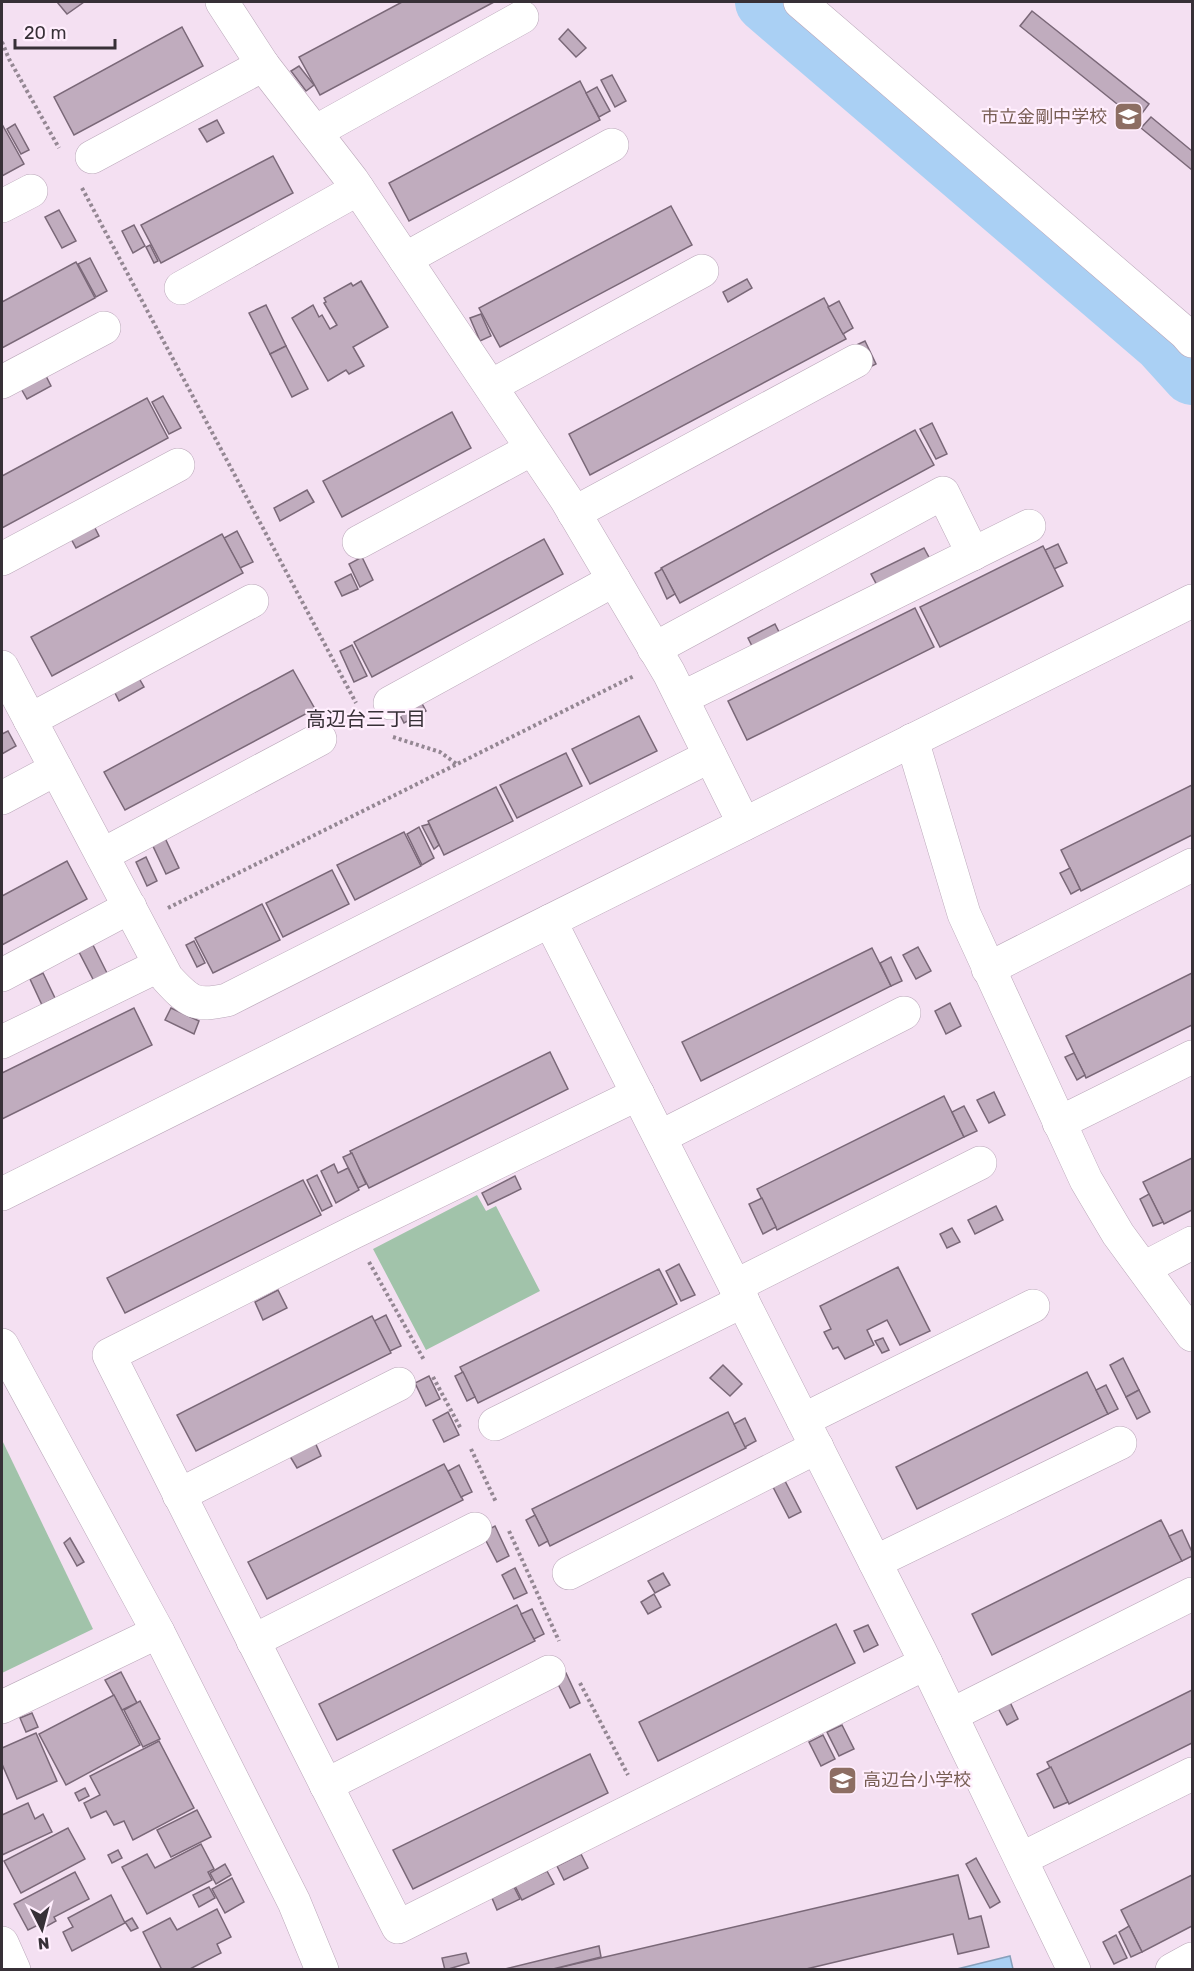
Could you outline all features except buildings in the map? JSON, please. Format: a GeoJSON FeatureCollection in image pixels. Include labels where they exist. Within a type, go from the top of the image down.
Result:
{"type":"FeatureCollection","features":[{"type":"Feature","properties":{"kind":"street"},"geometry":{"type":"LineString","coordinates":[[800,2],[1192,341]]}},
{"type":"Feature","properties":{"kind":"street"},"geometry":{"type":"LineString","coordinates":[[226,3],[263,65],[358,189],[574,513],[682,698],[744,824]]}},
{"type":"Feature","properties":{"kind":"street"},"geometry":{"type":"LineString","coordinates":[[315,132],[522,17]]}},
{"type":"Feature","properties":{"kind":"street"},"geometry":{"type":"LineString","coordinates":[[79,166],[263,65]]}},
{"type":"Feature","properties":{"kind":"street"},"geometry":{"type":"LineString","coordinates":[[405,259],[612,145]]}},
{"type":"Feature","properties":{"kind":"street"},"geometry":{"type":"LineString","coordinates":[[181,288],[358,189]]}},
{"type":"Feature","properties":{"kind":"street"},"geometry":{"type":"LineString","coordinates":[[2,206],[31,190]]}},
{"type":"Feature","properties":{"kind":"street"},"geometry":{"type":"LineString","coordinates":[[491,386],[702,271]]}},
{"type":"Feature","properties":{"kind":"street"},"geometry":{"type":"LineString","coordinates":[[2,382],[104,328]]}},
{"type":"Feature","properties":{"kind":"street"},"geometry":{"type":"LineString","coordinates":[[574,513],[856,362]]}},
{"type":"Feature","properties":{"kind":"street"},"geometry":{"type":"LineString","coordinates":[[359,542],[532,449]]}},
{"type":"Feature","properties":{"kind":"street"},"geometry":{"type":"LineString","coordinates":[[2,559],[178,465]]}},
{"type":"Feature","properties":{"kind":"street"},"geometry":{"type":"LineString","coordinates":[[658,656],[943,493],[973,554]]}},
{"type":"Feature","properties":{"kind":"street"},"geometry":{"type":"LineString","coordinates":[[682,698],[1029,526]]}},
{"type":"Feature","properties":{"kind":"street"},"geometry":{"type":"LineString","coordinates":[[390,703],[614,580]]}},
{"type":"Feature","properties":{"kind":"street"},"geometry":{"type":"LineString","coordinates":[[30,720],[252,601]]}},
{"type":"Feature","properties":{"kind":"street"},"geometry":{"type":"LineString","coordinates":[[2,1194],[1192,601]]}},
{"type":"Feature","properties":{"kind":"street"},"geometry":{"type":"LineString","coordinates":[[2,667],[167,978],[184,997],[205,1005],[227,1000],[710,756]]}},
{"type":"Feature","properties":{"kind":"street"},"geometry":{"type":"LineString","coordinates":[[102,855],[320,739]]}},
{"type":"Feature","properties":{"kind":"street"},"geometry":{"type":"LineString","coordinates":[[912,740],[963,914],[1059,1123],[1086,1180],[1118,1234],[1192,1335]]}},
{"type":"Feature","properties":{"kind":"street"},"geometry":{"type":"LineString","coordinates":[[2,798],[56,769]]}},
{"type":"Feature","properties":{"kind":"street"},"geometry":{"type":"LineString","coordinates":[[988,969],[1192,865]]}},
{"type":"Feature","properties":{"kind":"street"},"geometry":{"type":"LineString","coordinates":[[2,975],[133,915]]}},
{"type":"Feature","properties":{"kind":"street"},"geometry":{"type":"LineString","coordinates":[[550,921],[926,1663],[1074,1970]]}},
{"type":"Feature","properties":{"kind":"street"},"geometry":{"type":"LineString","coordinates":[[2,1042],[160,965]]}},
{"type":"Feature","properties":{"kind":"street"},"geometry":{"type":"LineString","coordinates":[[660,1137],[904,1013]]}},
{"type":"Feature","properties":{"kind":"street"},"geometry":{"type":"LineString","coordinates":[[1059,1123],[1192,1057]]}},
{"type":"Feature","properties":{"kind":"street"},"geometry":{"type":"LineString","coordinates":[[638,1095],[352,1233],[109,1355],[326,1785],[398,1927],[926,1663]]}},
{"type":"Feature","properties":{"kind":"street"},"geometry":{"type":"LineString","coordinates":[[495,1424],[980,1163]]}},
{"type":"Feature","properties":{"kind":"street"},"geometry":{"type":"LineString","coordinates":[[1143,1268],[1192,1244]]}},
{"type":"Feature","properties":{"kind":"street"},"geometry":{"type":"LineString","coordinates":[[569,1573],[1033,1306]]}},
{"type":"Feature","properties":{"kind":"street"},"geometry":{"type":"LineString","coordinates":[[2,1345],[158,1632],[294,1902],[322,1970]]}},
{"type":"Feature","properties":{"kind":"street"},"geometry":{"type":"LineString","coordinates":[[179,1495],[399,1384]]}},
{"type":"Feature","properties":{"kind":"street"},"geometry":{"type":"LineString","coordinates":[[875,1562],[1120,1443]]}},
{"type":"Feature","properties":{"kind":"street"},"geometry":{"type":"LineString","coordinates":[[253,1641],[476,1529]]}},
{"type":"Feature","properties":{"kind":"street"},"geometry":{"type":"LineString","coordinates":[[951,1714],[1192,1594]]}},
{"type":"Feature","properties":{"kind":"street"},"geometry":{"type":"LineString","coordinates":[[2,1707],[158,1632]]}},
{"type":"Feature","properties":{"kind":"street"},"geometry":{"type":"LineString","coordinates":[[326,1785],[549,1672]]}},
{"type":"Feature","properties":{"kind":"street"},"geometry":{"type":"LineString","coordinates":[[1021,1860],[1192,1774]]}},
{"type":"Feature","properties":{"kind":"street"},"geometry":{"type":"LineString","coordinates":[[2,1943],[14,1970]]}},
{"type":"Feature","properties":{"kind":"street"},"geometry":{"type":"LineString","coordinates":[[1172,1970],[1192,1959]]}},
{"type":"Feature","properties":{"kind":"path"},"geometry":{"type":"LineString","coordinates":[[2,42],[9,59],[79,166],[363,717],[390,703]]}},
{"type":"Feature","properties":{"kind":"path"},"geometry":{"type":"LineString","coordinates":[[133,915],[458,765],[658,656]]}},
{"type":"Feature","properties":{"kind":"path"},"geometry":{"type":"LineString","coordinates":[[387,735],[440,752],[458,765]]}},
{"type":"Feature","properties":{"kind":"green space"},"geometry":{"type":"Polygon","coordinates":[[[477,1195],[486,1211],[496,1206],[540,1291],[426,1350],[373,1249],[477,1195]]]}},
{"type":"Feature","properties":{"kind":"green space"},"geometry":{"type":"Polygon","coordinates":[[[2,1440],[93,1629],[2,1673],[2,1440]]]}},
{"type":"Feature","properties":{"kind":"water"},"geometry":{"type":"Polygon","coordinates":[[[1010,1956],[1013,1969],[957,1969],[1010,1956]]]}},
{"type":"Feature","properties":{"kind":"waterway"},"geometry":{"type":"LineString","coordinates":[[765,2],[1163,343],[1192,375]]}},
{"type":"Feature","properties":{"kind":"place","name":"市立金剛中学校"},"geometry":{"type":"Point","coordinates":[1128,117]}},
{"type":"Feature","properties":{"kind":"place","name":"高辺台小学校"},"geometry":{"type":"Point","coordinates":[842,1780]}},
{"type":"Feature","properties":{"kind":"district","name":"高辺台三丁目"},"geometry":{"type":"Point","coordinates":[366,719]}}]}
